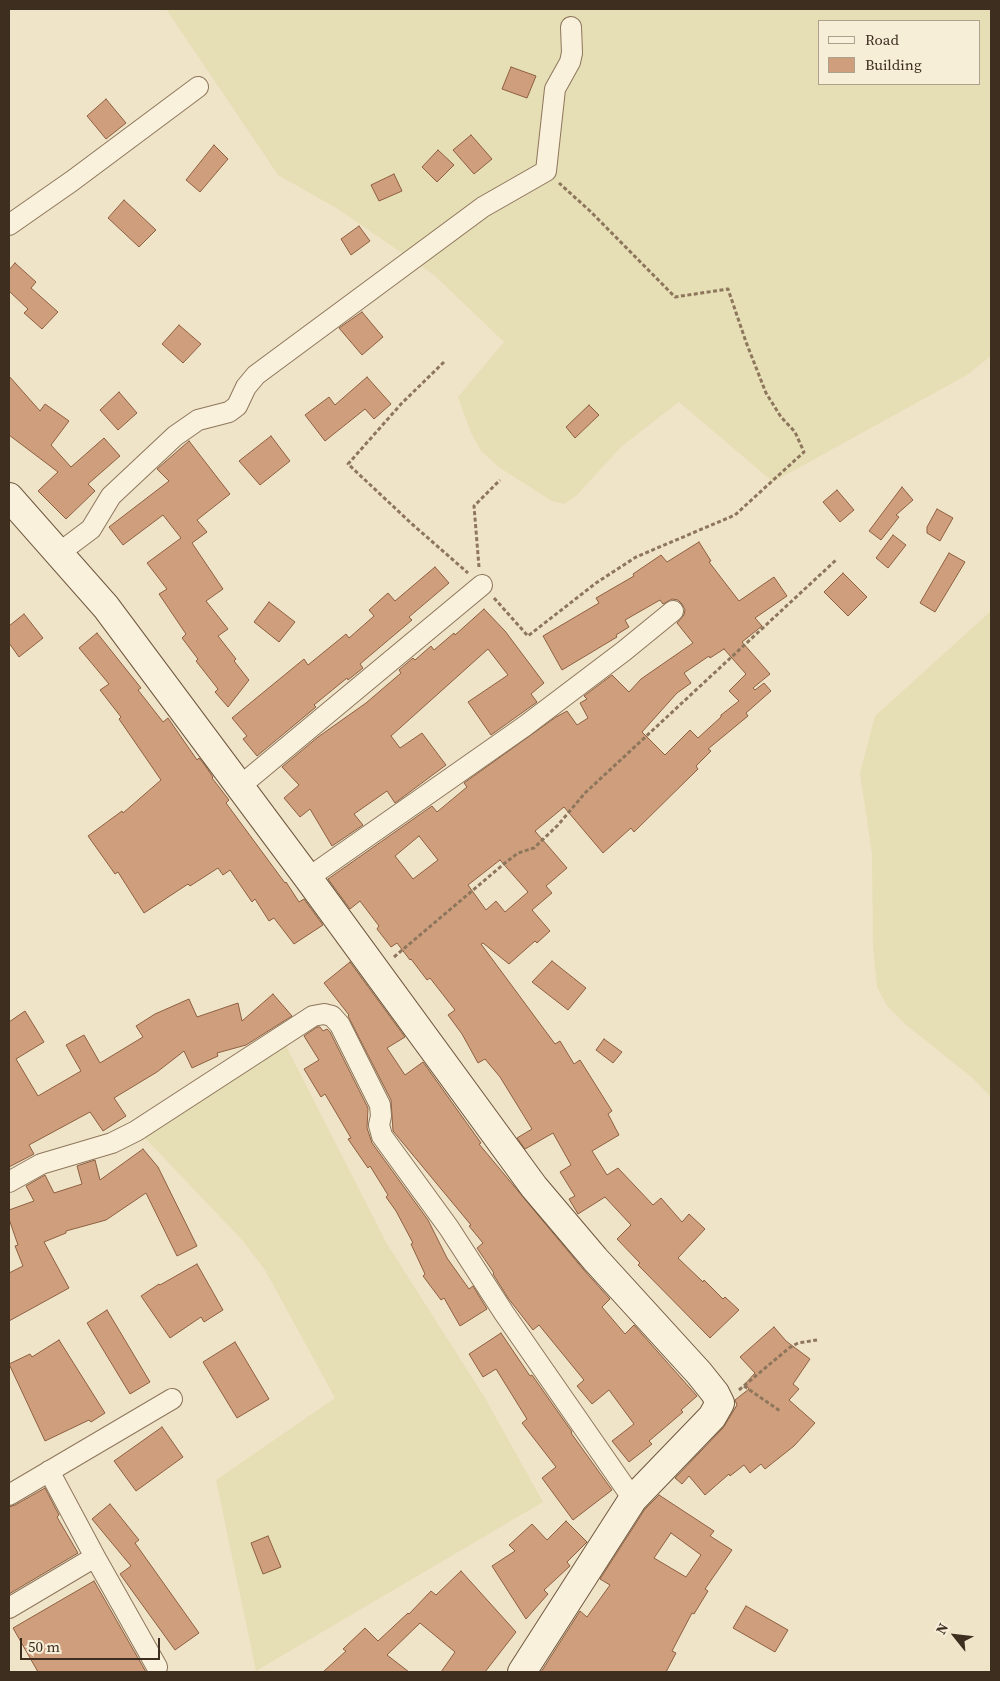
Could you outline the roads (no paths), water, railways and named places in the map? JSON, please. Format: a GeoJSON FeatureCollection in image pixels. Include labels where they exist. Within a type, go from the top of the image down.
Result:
{"type":"FeatureCollection","features":[{"type":"Feature","properties":{"kind":"main road"},"geometry":{"type":"LineString","coordinates":[[12,506],[59,553],[106,607],[308,878],[534,1187],[595,1259],[699,1373],[715,1393],[720,1403],[712,1418],[633,1499],[522,1672]]}},
{"type":"Feature","properties":{"kind":"street"},"geometry":{"type":"LineString","coordinates":[[59,553],[91,529],[110,496],[175,436],[198,420],[229,412],[237,406],[246,387],[256,375],[483,207],[546,171],[555,88],[570,62],[572,27]]}},
{"type":"Feature","properties":{"kind":"street"},"geometry":{"type":"LineString","coordinates":[[9,225],[72,181],[198,87]]}},
{"type":"Feature","properties":{"kind":"street"},"geometry":{"type":"LineString","coordinates":[[239,787],[482,585]]}},
{"type":"Feature","properties":{"kind":"street"},"geometry":{"type":"LineString","coordinates":[[308,878],[525,726],[624,651],[673,611]]}},
{"type":"Feature","properties":{"kind":"street"},"geometry":{"type":"LineString","coordinates":[[9,1182],[41,1164],[112,1144],[136,1131],[313,1016],[324,1014],[332,1016],[340,1025],[380,1105],[381,1116],[379,1125],[382,1136],[449,1228],[504,1313],[633,1499]]}},
{"type":"Feature","properties":{"kind":"street"},"geometry":{"type":"LineString","coordinates":[[9,1494],[172,1399]]}},
{"type":"Feature","properties":{"kind":"street"},"geometry":{"type":"LineString","coordinates":[[49,1471],[157,1667]]}},
{"type":"Feature","properties":{"kind":"street"},"geometry":{"type":"LineString","coordinates":[[9,1608],[95,1557]]}}]}
